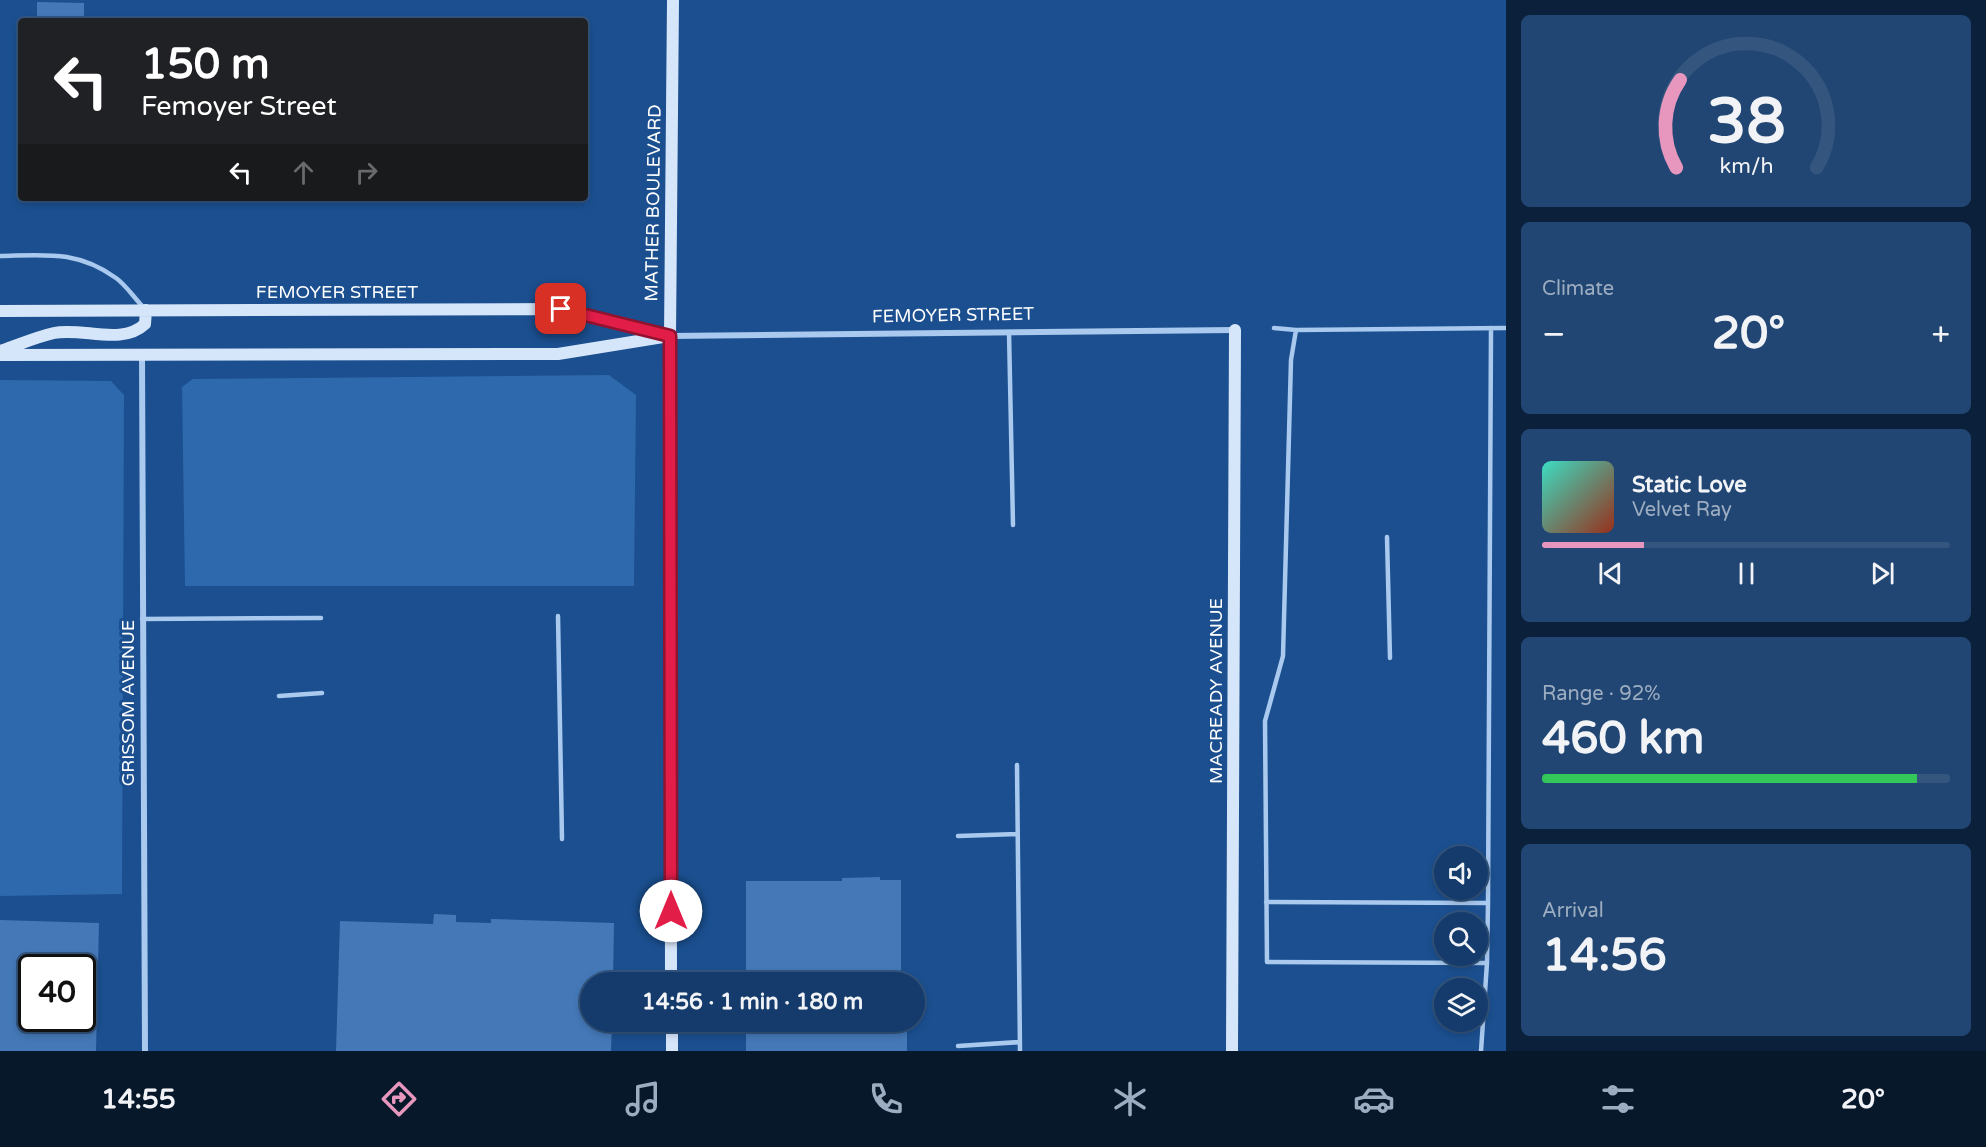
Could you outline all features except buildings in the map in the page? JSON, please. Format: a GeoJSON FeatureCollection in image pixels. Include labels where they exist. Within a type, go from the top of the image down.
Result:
{"type":"FeatureCollection","features":[{"type":"Feature","properties":{"kind":"street","name":"MATHER BOULEVARD"},"geometry":{"type":"LineString","coordinates":[[671,972],[670,336],[673,0]]}},
{"type":"Feature","properties":{"kind":"street","name":"FEMOYER STREET"},"geometry":{"type":"LineString","coordinates":[[0,311],[561,309],[670,336]]}},
{"type":"Feature","properties":{"kind":"street"},"geometry":{"type":"LineString","coordinates":[[0,353],[56,333],[136,332],[145,324],[146,310]]}},
{"type":"Feature","properties":{"kind":"street","name":"FEMOYER STREET"},"geometry":{"type":"LineString","coordinates":[[0,353],[558,354],[670,336],[1235,330]]}},
{"type":"Feature","properties":{"kind":"street","name":"MACREADY AVENUE"},"geometry":{"type":"LineString","coordinates":[[1232,1051],[1235,330]]}},
{"type":"Feature","properties":{"kind":"street","name":"GRISSOM AVENUE"},"geometry":{"type":"LineString","coordinates":[[142,354],[145,1051]]}},
{"type":"Feature","properties":{"kind":"street"},"geometry":{"type":"LineString","coordinates":[[672,1032],[672,1051]]}},
{"type":"Feature","properties":{"kind":"lane"},"geometry":{"type":"LineString","coordinates":[[0,256],[59,255],[82,260],[117,279],[146,310]]}},
{"type":"Feature","properties":{"kind":"lane"},"geometry":{"type":"LineString","coordinates":[[1274,328],[1296,330],[1506,328]]}},
{"type":"Feature","properties":{"kind":"lane"},"geometry":{"type":"LineString","coordinates":[[1488,912],[1491,328]]}},
{"type":"Feature","properties":{"kind":"lane"},"geometry":{"type":"LineString","coordinates":[[1296,330],[1291,360],[1283,656],[1266,721],[1266,962],[1434,963]]}},
{"type":"Feature","properties":{"kind":"lane"},"geometry":{"type":"LineString","coordinates":[[1010,332],[1013,525]]}},
{"type":"Feature","properties":{"kind":"lane"},"geometry":{"type":"LineString","coordinates":[[1387,537],[1390,658]]}},
{"type":"Feature","properties":{"kind":"lane"},"geometry":{"type":"LineString","coordinates":[[558,616],[562,839]]}},
{"type":"Feature","properties":{"kind":"lane"},"geometry":{"type":"LineString","coordinates":[[142,620],[321,618]]}},
{"type":"Feature","properties":{"kind":"lane"},"geometry":{"type":"LineString","coordinates":[[279,696],[322,693]]}},
{"type":"Feature","properties":{"kind":"lane"},"geometry":{"type":"LineString","coordinates":[[1017,765],[1020,1051]]}},
{"type":"Feature","properties":{"kind":"lane"},"geometry":{"type":"LineString","coordinates":[[958,836],[1017,834]]}},
{"type":"Feature","properties":{"kind":"lane"},"geometry":{"type":"LineString","coordinates":[[1266,902],[1488,903]]}},
{"type":"Feature","properties":{"kind":"lane"},"geometry":{"type":"LineString","coordinates":[[1481,1051],[1487,966]]}},
{"type":"Feature","properties":{"kind":"lane"},"geometry":{"type":"LineString","coordinates":[[958,1046],[1020,1042]]}},
{"type":"Feature","properties":{"kind":"shaded area"},"geometry":{"type":"Polygon","coordinates":[[[609,375],[636,395],[634,586],[185,586],[182,387],[193,379],[609,375]]]}},
{"type":"Feature","properties":{"kind":"shaded area"},"geometry":{"type":"Polygon","coordinates":[[[0,380],[111,381],[124,395],[122,894],[0,896],[0,380]]]}},
{"type":"Feature","properties":{"kind":"route"},"geometry":{"type":"LineString","coordinates":[[561,309],[670,336],[671,911]]}}]}
